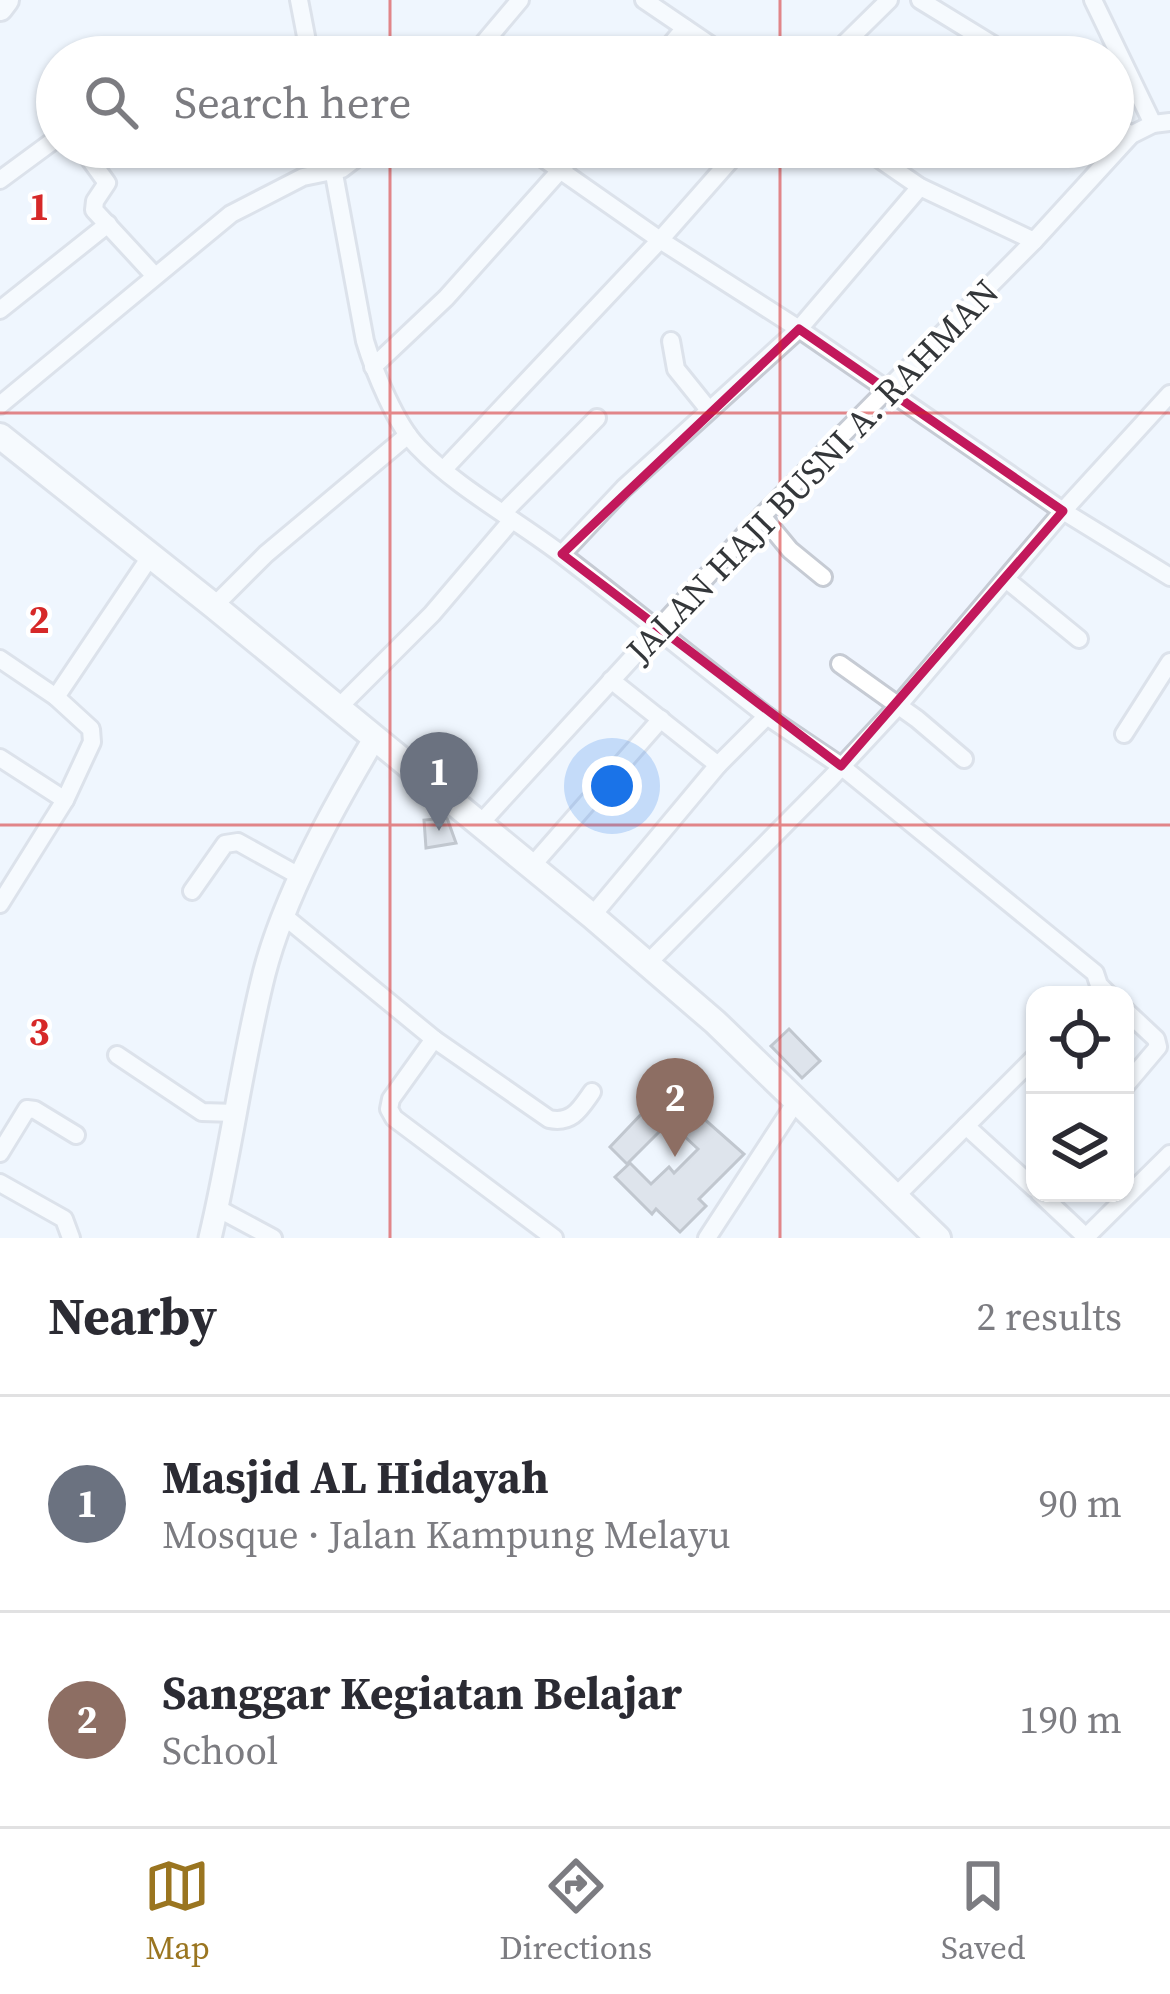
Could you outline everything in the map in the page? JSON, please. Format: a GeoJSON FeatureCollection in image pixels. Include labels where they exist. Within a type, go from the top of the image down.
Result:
{"type":"FeatureCollection","features":[{"type":"Feature","properties":{"kind":"main road"},"geometry":{"type":"LineString","coordinates":[[4,448],[214,605],[592,916],[715,1022],[938,1238]]}},
{"type":"Feature","properties":{"kind":"street"},"geometry":{"type":"LineString","coordinates":[[298,0],[306,36]]}},
{"type":"Feature","properties":{"kind":"street"},"geometry":{"type":"LineString","coordinates":[[490,36],[520,0]]}},
{"type":"Feature","properties":{"kind":"street"},"geometry":{"type":"LineString","coordinates":[[644,0],[697,36]]}},
{"type":"Feature","properties":{"kind":"street"},"geometry":{"type":"LineString","coordinates":[[852,36],[889,0]]}},
{"type":"Feature","properties":{"kind":"street"},"geometry":{"type":"LineString","coordinates":[[920,0],[979,36]]}},
{"type":"Feature","properties":{"kind":"street"},"geometry":{"type":"LineString","coordinates":[[1093,0],[1113,36]]}},
{"type":"Feature","properties":{"kind":"street"},"geometry":{"type":"LineString","coordinates":[[678,36],[685,28]]}},
{"type":"Feature","properties":{"kind":"street"},"geometry":{"type":"LineString","coordinates":[[1134,73],[1162,123],[1134,134]]}},
{"type":"Feature","properties":{"kind":"street"},"geometry":{"type":"LineString","coordinates":[[0,180],[36,153]]}},
{"type":"Feature","properties":{"kind":"street"},"geometry":{"type":"LineString","coordinates":[[96,168],[107,183],[93,206],[155,276]]}},
{"type":"Feature","properties":{"kind":"street"},"geometry":{"type":"LineString","coordinates":[[333,168],[373,367],[419,449],[562,554],[767,716],[841,766],[1095,974],[1098,986]]}},
{"type":"Feature","properties":{"kind":"street"},"geometry":{"type":"LineString","coordinates":[[0,405],[245,205],[303,177],[340,168]]}},
{"type":"Feature","properties":{"kind":"street"},"geometry":{"type":"LineString","coordinates":[[558,168],[1064,512],[1170,577]]}},
{"type":"Feature","properties":{"kind":"street"},"geometry":{"type":"LineString","coordinates":[[444,469],[723,168]]}},
{"type":"Feature","properties":{"kind":"street"},"geometry":{"type":"LineString","coordinates":[[892,168],[920,187],[1034,242]]}},
{"type":"Feature","properties":{"kind":"street","name":"JALAN HAJI BUSNI A. RAHMAN"},"geometry":{"type":"LineString","coordinates":[[479,825],[762,516],[1101,168]]}},
{"type":"Feature","properties":{"kind":"street"},"geometry":{"type":"LineString","coordinates":[[373,367],[446,298],[561,170]]}},
{"type":"Feature","properties":{"kind":"street"},"geometry":{"type":"LineString","coordinates":[[562,554],[624,488],[799,328],[920,187]]}},
{"type":"Feature","properties":{"kind":"street"},"geometry":{"type":"LineString","coordinates":[[0,310],[107,224]]}},
{"type":"Feature","properties":{"kind":"street"},"geometry":{"type":"LineString","coordinates":[[671,341],[676,369],[709,410]]}},
{"type":"Feature","properties":{"kind":"street"},"geometry":{"type":"LineString","coordinates":[[646,964],[897,706],[1170,394]]}},
{"type":"Feature","properties":{"kind":"street"},"geometry":{"type":"LineString","coordinates":[[338,709],[422,624],[507,517],[596,418]]}},
{"type":"Feature","properties":{"kind":"street"},"geometry":{"type":"LineString","coordinates":[[214,605],[266,554],[408,435]]}},
{"type":"Feature","properties":{"kind":"street"},"geometry":{"type":"LineString","coordinates":[[762,516],[790,550],[824,577]]}},
{"type":"Feature","properties":{"kind":"street"},"geometry":{"type":"LineString","coordinates":[[56,697],[150,556]]}},
{"type":"Feature","properties":{"kind":"street"},"geometry":{"type":"LineString","coordinates":[[1007,580],[1079,639]]}},
{"type":"Feature","properties":{"kind":"street"},"geometry":{"type":"LineString","coordinates":[[1124,734],[1170,662]]}},
{"type":"Feature","properties":{"kind":"street"},"geometry":{"type":"LineString","coordinates":[[840,664],[964,759]]}},
{"type":"Feature","properties":{"kind":"street"},"geometry":{"type":"LineString","coordinates":[[0,904],[65,800],[93,737],[82,719],[56,697],[2,665]]}},
{"type":"Feature","properties":{"kind":"street"},"geometry":{"type":"LineString","coordinates":[[611,680],[718,765]]}},
{"type":"Feature","properties":{"kind":"street"},"geometry":{"type":"LineString","coordinates":[[592,916],[718,765],[767,716]]}},
{"type":"Feature","properties":{"kind":"street"},"geometry":{"type":"LineString","coordinates":[[531,867],[661,719]]}},
{"type":"Feature","properties":{"kind":"street"},"geometry":{"type":"LineString","coordinates":[[210,1238],[264,974],[302,877],[374,739]]}},
{"type":"Feature","properties":{"kind":"street"},"geometry":{"type":"LineString","coordinates":[[0,758],[65,800]]}},
{"type":"Feature","properties":{"kind":"street"},"geometry":{"type":"LineString","coordinates":[[192,891],[225,844],[238,842],[302,877]]}},
{"type":"Feature","properties":{"kind":"street"},"geometry":{"type":"LineString","coordinates":[[284,916],[434,1039],[549,1119],[568,1119],[592,1092]]}},
{"type":"Feature","properties":{"kind":"street"},"geometry":{"type":"LineString","coordinates":[[1134,1018],[1156,1039],[1158,1047],[1134,1075]]}},
{"type":"Feature","properties":{"kind":"street"},"geometry":{"type":"LineString","coordinates":[[434,1039],[391,1099],[394,1118],[554,1238]]}},
{"type":"Feature","properties":{"kind":"street"},"geometry":{"type":"LineString","coordinates":[[116,1055],[202,1112],[236,1113]]}},
{"type":"Feature","properties":{"kind":"street"},"geometry":{"type":"LineString","coordinates":[[896,1196],[1026,1070]]}},
{"type":"Feature","properties":{"kind":"street"},"geometry":{"type":"LineString","coordinates":[[706,1238],[797,1100]]}},
{"type":"Feature","properties":{"kind":"street"},"geometry":{"type":"LineString","coordinates":[[0,1153],[27,1109],[76,1135]]}},
{"type":"Feature","properties":{"kind":"street"},"geometry":{"type":"LineString","coordinates":[[966,1126],[1026,1181]]}},
{"type":"Feature","properties":{"kind":"street"},"geometry":{"type":"LineString","coordinates":[[1048,1202],[1086,1238],[1170,1154]]}},
{"type":"Feature","properties":{"kind":"street"},"geometry":{"type":"LineString","coordinates":[[0,1183],[64,1219],[71,1238]]}},
{"type":"Feature","properties":{"kind":"street"},"geometry":{"type":"LineString","coordinates":[[217,1208],[273,1238]]}},
{"type":"Feature","properties":{"kind":"highlighted area"},"geometry":{"type":"Polygon","coordinates":[[[799,329],[1063,511],[841,766],[562,554],[799,329]]]}},
{"type":"Feature","properties":{"kind":"building"},"geometry":{"type":"Polygon","coordinates":[[[447,818],[456,843],[426,848],[424,820],[447,818]]]}},
{"type":"Feature","properties":{"kind":"building"},"geometry":{"type":"Polygon","coordinates":[[[789,1029],[820,1061],[802,1078],[771,1046],[789,1029]]]}},
{"type":"Feature","properties":{"kind":"building"},"geometry":{"type":"Polygon","coordinates":[[[677,1095],[744,1154],[699,1199],[706,1206],[680,1232],[656,1209],[652,1214],[615,1177],[630,1163],[651,1184],[669,1167],[674,1173],[698,1149],[669,1122],[627,1164],[610,1147],[649,1106],[658,1115],[677,1095]]]}},
{"type":"Feature","properties":{"kind":"place","name":"Masjid AL Hidayah"},"geometry":{"type":"Point","coordinates":[439,831]}},
{"type":"Feature","properties":{"kind":"place","name":"Sanggar Kegiatan Belajar"},"geometry":{"type":"Point","coordinates":[675,1157]}}]}
